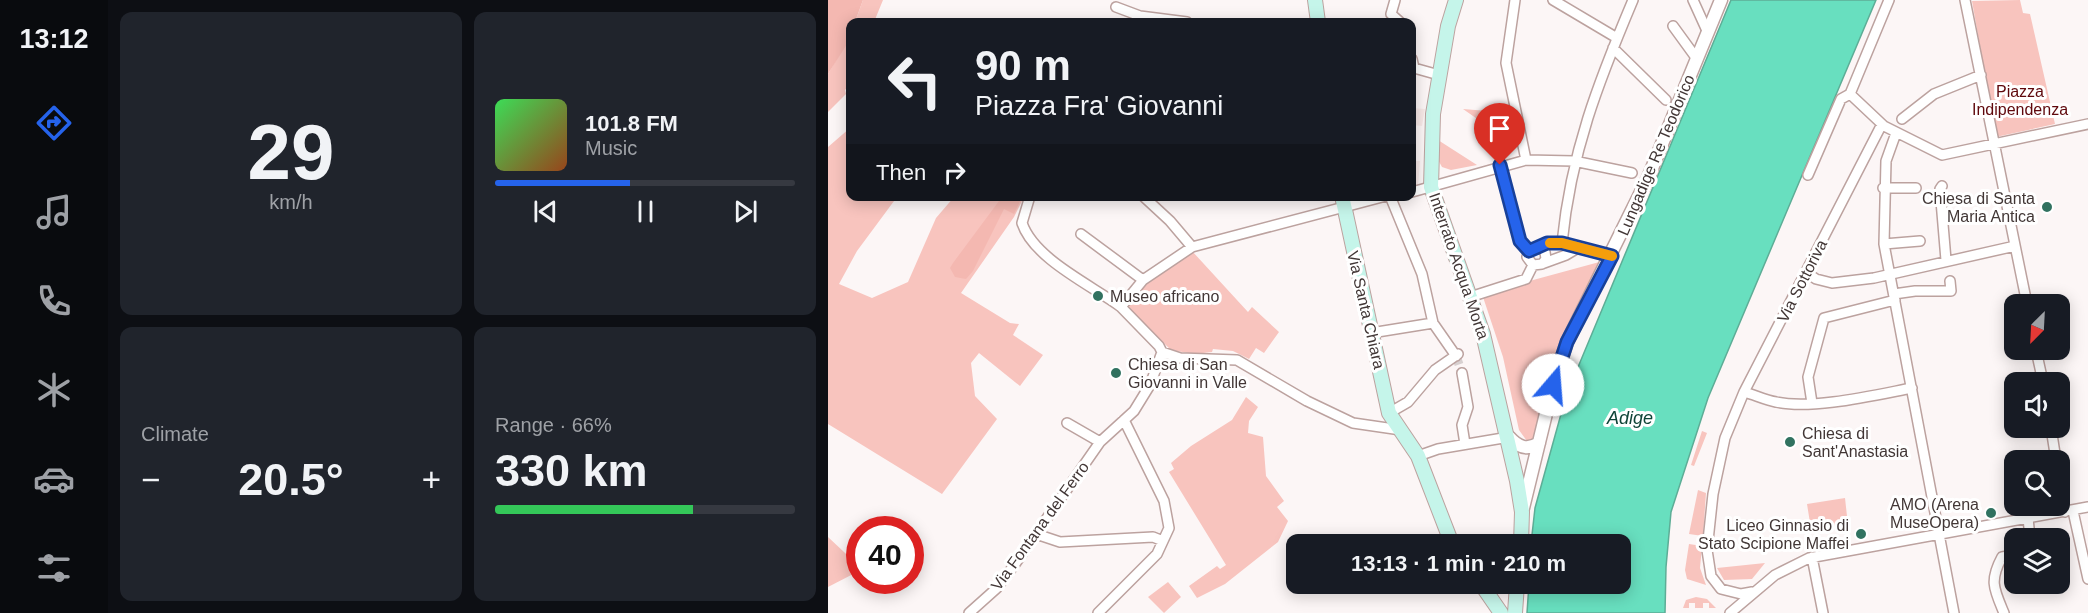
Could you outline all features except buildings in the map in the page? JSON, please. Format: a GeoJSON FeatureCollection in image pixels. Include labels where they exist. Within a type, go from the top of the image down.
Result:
{"type":"FeatureCollection","features":[{"type":"Feature","properties":{"kind":"main road"},"geometry":{"type":"LineString","coordinates":[[1315,0],[1317,18]]}},
{"type":"Feature","properties":{"kind":"main road","name":"Interrato Acqua Morta"},"geometry":{"type":"LineString","coordinates":[[1456,0],[1442,57],[1433,114],[1431,187],[1483,334],[1509,437],[1522,512],[1521,534]]}},
{"type":"Feature","properties":{"kind":"main road","name":"Via Santa Chiara"},"geometry":{"type":"LineString","coordinates":[[1342,202],[1389,412]]}},
{"type":"Feature","properties":{"kind":"main road"},"geometry":{"type":"LineString","coordinates":[[1389,412],[1418,456],[1448,534]]}},
{"type":"Feature","properties":{"kind":"main road"},"geometry":{"type":"LineString","coordinates":[[1491,594],[1507,610],[1513,594]]}},
{"type":"Feature","properties":{"kind":"street"},"geometry":{"type":"LineString","coordinates":[[1395,0],[1391,14],[1396,18]]}},
{"type":"Feature","properties":{"kind":"street"},"geometry":{"type":"LineString","coordinates":[[1515,0],[1506,63],[1526,160]]}},
{"type":"Feature","properties":{"kind":"street"},"geometry":{"type":"LineString","coordinates":[[1553,0],[1617,38]]}},
{"type":"Feature","properties":{"kind":"street"},"geometry":{"type":"LineString","coordinates":[[1562,243],[1574,161],[1581,132],[1633,0]]}},
{"type":"Feature","properties":{"kind":"street"},"geometry":{"type":"LineString","coordinates":[[1692,0],[1708,33]]}},
{"type":"Feature","properties":{"kind":"street","name":"Lungadige Re Teodorico"},"geometry":{"type":"LineString","coordinates":[[1522,512],[1553,385],[1567,342],[1612,256],[1648,178],[1720,0]]}},
{"type":"Feature","properties":{"kind":"street"},"geometry":{"type":"LineString","coordinates":[[1808,175],[1841,99],[1850,94],[1889,0]]}},
{"type":"Feature","properties":{"kind":"street"},"geometry":{"type":"LineString","coordinates":[[1965,0],[2025,294]]}},
{"type":"Feature","properties":{"kind":"street"},"geometry":{"type":"LineString","coordinates":[[1116,7],[1140,16],[1156,18]]}},
{"type":"Feature","properties":{"kind":"street"},"geometry":{"type":"LineString","coordinates":[[1673,26],[1697,59]]}},
{"type":"Feature","properties":{"kind":"street"},"geometry":{"type":"LineString","coordinates":[[1613,48],[1666,100]]}},
{"type":"Feature","properties":{"kind":"street"},"geometry":{"type":"LineString","coordinates":[[1416,69],[1439,75]]}},
{"type":"Feature","properties":{"kind":"street"},"geometry":{"type":"LineString","coordinates":[[1902,119],[1934,94],[1981,75]]}},
{"type":"Feature","properties":{"kind":"street"},"geometry":{"type":"LineString","coordinates":[[1850,94],[1882,124],[1942,155],[2088,124]]}},
{"type":"Feature","properties":{"kind":"street","name":"Via Sottoriva"},"geometry":{"type":"LineString","coordinates":[[1752,592],[1741,594],[1721,589],[1709,570],[1707,550],[1713,494],[1725,438],[1744,392],[1882,124]]}},
{"type":"Feature","properties":{"kind":"street"},"geometry":{"type":"LineString","coordinates":[[1896,133],[1886,161],[1883,188],[1884,244],[1954,613]]}},
{"type":"Feature","properties":{"kind":"street"},"geometry":{"type":"LineString","coordinates":[[1416,191],[1500,165],[1526,160],[1574,161],[1632,172]]}},
{"type":"Feature","properties":{"kind":"street"},"geometry":{"type":"LineString","coordinates":[[1500,165],[1520,241],[1529,251]]}},
{"type":"Feature","properties":{"kind":"street"},"geometry":{"type":"LineString","coordinates":[[1942,186],[1940,189],[1946,260]]}},
{"type":"Feature","properties":{"kind":"street"},"geometry":{"type":"LineString","coordinates":[[1883,188],[1917,188]]}},
{"type":"Feature","properties":{"kind":"street"},"geometry":{"type":"LineString","coordinates":[[1028,201],[1022,223],[1025,232],[1041,251],[1120,307],[1159,346],[1162,352],[1180,358],[1237,360],[1307,401],[1353,423],[1401,430]]}},
{"type":"Feature","properties":{"kind":"street"},"geometry":{"type":"LineString","coordinates":[[1148,201],[1170,221],[1192,247]]}},
{"type":"Feature","properties":{"kind":"street"},"geometry":{"type":"LineString","coordinates":[[1389,412],[1408,402],[1435,370],[1457,355],[1433,323],[1422,274],[1392,201]]}},
{"type":"Feature","properties":{"kind":"street"},"geometry":{"type":"LineString","coordinates":[[1120,307],[1143,280],[1192,247],[1245,235],[1342,202]]}},
{"type":"Feature","properties":{"kind":"street"},"geometry":{"type":"LineString","coordinates":[[1081,234],[1143,280]]}},
{"type":"Feature","properties":{"kind":"street"},"geometry":{"type":"LineString","coordinates":[[1884,244],[1920,241]]}},
{"type":"Feature","properties":{"kind":"street"},"geometry":{"type":"LineString","coordinates":[[1533,265],[1527,257],[1529,251],[1547,243],[1562,243],[1576,249],[1612,256]]}},
{"type":"Feature","properties":{"kind":"street"},"geometry":{"type":"LineString","coordinates":[[1807,273],[1816,279],[1832,284],[1890,274],[2015,246]]}},
{"type":"Feature","properties":{"kind":"street"},"geometry":{"type":"LineString","coordinates":[[1539,247],[1545,252],[1544,263]]}},
{"type":"Feature","properties":{"kind":"street"},"geometry":{"type":"LineString","coordinates":[[1533,265],[1566,255],[1576,249]]}},
{"type":"Feature","properties":{"kind":"street"},"geometry":{"type":"LineString","coordinates":[[1470,297],[1526,279],[1533,265]]}},
{"type":"Feature","properties":{"kind":"street"},"geometry":{"type":"LineString","coordinates":[[1812,403],[1808,377],[1824,318],[1915,291],[1951,291],[1950,281]]}},
{"type":"Feature","properties":{"kind":"street"},"geometry":{"type":"LineString","coordinates":[[1371,333],[1433,323]]}},
{"type":"Feature","properties":{"kind":"street","name":"Via Fontana del Ferro"},"geometry":{"type":"LineString","coordinates":[[969,613],[997,588],[1103,438],[1124,420],[1146,393],[1162,352]]}},
{"type":"Feature","properties":{"kind":"street"},"geometry":{"type":"LineString","coordinates":[[1462,374],[1468,406],[1462,425],[1465,444]]}},
{"type":"Feature","properties":{"kind":"street"},"geometry":{"type":"LineString","coordinates":[[1744,392],[1777,402],[1812,403],[1860,398],[1912,388]]}},
{"type":"Feature","properties":{"kind":"street"},"geometry":{"type":"LineString","coordinates":[[1098,613],[1157,554],[1169,528],[1164,501],[1124,420]]}},
{"type":"Feature","properties":{"kind":"street"},"geometry":{"type":"LineString","coordinates":[[1067,423],[1103,438]]}},
{"type":"Feature","properties":{"kind":"street"},"geometry":{"type":"LineString","coordinates":[[1418,456],[1438,449],[1509,437],[1521,447],[1532,447],[1539,443]]}},
{"type":"Feature","properties":{"kind":"street"},"geometry":{"type":"LineString","coordinates":[[2070,511],[2088,507]]}},
{"type":"Feature","properties":{"kind":"street"},"geometry":{"type":"LineString","coordinates":[[2070,514],[2087,568],[2088,579]]}},
{"type":"Feature","properties":{"kind":"street"},"geometry":{"type":"LineString","coordinates":[[1730,613],[1775,574],[1812,557],[2040,516]]}},
{"type":"Feature","properties":{"kind":"street"},"geometry":{"type":"LineString","coordinates":[[2028,518],[2029,528]]}},
{"type":"Feature","properties":{"kind":"street"},"geometry":{"type":"LineString","coordinates":[[1036,534],[1060,542],[1153,537],[1163,541]]}},
{"type":"Feature","properties":{"kind":"street"},"geometry":{"type":"LineString","coordinates":[[1812,557],[1823,613]]}},
{"type":"Feature","properties":{"kind":"street"},"geometry":{"type":"LineString","coordinates":[[2004,557],[1993,574],[1995,590],[2004,613]]}},
{"type":"Feature","properties":{"kind":"shaded area"},"geometry":{"type":"Polygon","coordinates":[[[828,0],[863,0],[856,18],[846,18],[846,46],[828,74],[828,0]]]}},
{"type":"Feature","properties":{"kind":"shaded area"},"geometry":{"type":"Polygon","coordinates":[[[1416,108],[1425,109],[1422,126],[1416,125],[1416,108]]]}},
{"type":"Feature","properties":{"kind":"shaded area"},"geometry":{"type":"Polygon","coordinates":[[[1416,161],[1420,161],[1418,187],[1416,187],[1416,161]]]}},
{"type":"Feature","properties":{"kind":"shaded area"},"geometry":{"type":"Polygon","coordinates":[[[999,201],[1020,201],[1014,214],[1004,209],[973,271],[966,279],[955,277],[950,268],[999,201]]]}},
{"type":"Feature","properties":{"kind":"green space"},"geometry":{"type":"Polygon","coordinates":[[[863,0],[883,0],[876,18],[856,18],[863,0]]]}},
{"type":"Feature","properties":{"kind":"green space","name":"Piazza Indipendenza"},"geometry":{"type":"Polygon","coordinates":[[[2020,0],[2023,13],[2030,14],[2055,124],[1996,137],[1972,1],[2020,0]]]}},
{"type":"Feature","properties":{"kind":"green space"},"geometry":{"type":"Polygon","coordinates":[[[846,44],[846,94],[828,112],[828,74],[846,44]]]}},
{"type":"Feature","properties":{"kind":"green space"},"geometry":{"type":"Polygon","coordinates":[[[1463,109],[1512,113],[1517,138],[1508,140],[1495,131],[1491,115],[1483,117],[1483,123],[1463,109]]]}},
{"type":"Feature","properties":{"kind":"green space"},"geometry":{"type":"Polygon","coordinates":[[[846,131],[846,201],[894,201],[857,251],[839,284],[872,298],[908,282],[936,218],[951,201],[1022,201],[1014,217],[961,293],[1010,323],[1019,324],[1013,335],[1043,355],[1020,386],[979,353],[971,363],[975,396],[997,419],[942,494],[828,424],[828,147],[846,131]]]}},
{"type":"Feature","properties":{"kind":"green space"},"geometry":{"type":"Polygon","coordinates":[[[1438,140],[1477,165],[1451,170],[1442,167],[1437,158],[1438,140]]]}},
{"type":"Feature","properties":{"kind":"green space"},"geometry":{"type":"Polygon","coordinates":[[[1192,251],[1248,312],[1252,307],[1279,332],[1264,353],[1256,348],[1249,359],[1233,351],[1213,349],[1212,352],[1194,354],[1171,350],[1126,307],[1149,280],[1192,251]]]}},
{"type":"Feature","properties":{"kind":"green space"},"geometry":{"type":"Polygon","coordinates":[[[1603,261],[1538,432],[1533,439],[1527,441],[1519,430],[1503,357],[1482,294],[1603,261]]]}},
{"type":"Feature","properties":{"kind":"green space"},"geometry":{"type":"Polygon","coordinates":[[[1246,397],[1258,407],[1249,421],[1248,433],[1263,437],[1266,476],[1284,501],[1277,507],[1288,521],[1278,542],[1225,584],[1197,598],[1189,586],[1217,566],[1220,569],[1226,565],[1169,472],[1174,469],[1171,463],[1191,446],[1232,420],[1246,397]]]}},
{"type":"Feature","properties":{"kind":"green space"},"geometry":{"type":"Polygon","coordinates":[[[1702,431],[1707,433],[1694,466],[1691,465],[1702,431]]]}},
{"type":"Feature","properties":{"kind":"green space"},"geometry":{"type":"Polygon","coordinates":[[[1698,490],[1706,493],[1703,536],[1689,534],[1698,490]]]}},
{"type":"Feature","properties":{"kind":"green space"},"geometry":{"type":"Polygon","coordinates":[[[1845,498],[1848,525],[1811,529],[1807,504],[1845,498]]]}},
{"type":"Feature","properties":{"kind":"green space"},"geometry":{"type":"Polygon","coordinates":[[[828,537],[846,554],[846,578],[828,587],[828,537]]]}},
{"type":"Feature","properties":{"kind":"green space"},"geometry":{"type":"Polygon","coordinates":[[[1689,544],[1702,546],[1700,568],[1706,585],[1687,579],[1685,570],[1689,544]]]}},
{"type":"Feature","properties":{"kind":"green space"},"geometry":{"type":"Polygon","coordinates":[[[1765,563],[1752,579],[1724,580],[1717,568],[1765,563]]]}},
{"type":"Feature","properties":{"kind":"green space"},"geometry":{"type":"Polygon","coordinates":[[[1168,582],[1181,597],[1164,613],[1148,597],[1168,582]]]}},
{"type":"Feature","properties":{"kind":"green space"},"geometry":{"type":"Polygon","coordinates":[[[1696,597],[1707,599],[1716,608],[1709,608],[1709,603],[1703,603],[1703,608],[1695,608],[1695,603],[1689,603],[1689,608],[1683,608],[1686,600],[1696,597]]]}},
{"type":"Feature","properties":{"kind":"water","name":"Adige"},"geometry":{"type":"Polygon","coordinates":[[[1731,0],[1876,0],[1708,398],[1671,512],[1665,613],[1527,613],[1528,594],[1631,594],[1631,534],[1532,534],[1535,508],[1566,396],[1731,0]]]}},
{"type":"Feature","properties":{"kind":"tunnel"},"geometry":{"type":"LineString","coordinates":[[1456,356],[1462,373]]}},
{"type":"Feature","properties":{"kind":"slow traffic"},"geometry":{"type":"LineString","coordinates":[[1550,243],[1562,243],[1576,249],[1603,252],[1612,256]]}},
{"type":"Feature","properties":{"kind":"place","name":"Chiesa di Santa Maria Antica"},"geometry":{"type":"Point","coordinates":[2047,207]}},
{"type":"Feature","properties":{"kind":"place","name":"Museo africano"},"geometry":{"type":"Point","coordinates":[1098,296]}},
{"type":"Feature","properties":{"kind":"place","name":"Chiesa di San Giovanni in Valle"},"geometry":{"type":"Point","coordinates":[1116,373]}},
{"type":"Feature","properties":{"kind":"place","name":"Chiesa di Sant'Anastasia"},"geometry":{"type":"Point","coordinates":[1790,442]}},
{"type":"Feature","properties":{"kind":"place","name":"AMO (Arena MuseOpera)"},"geometry":{"type":"Point","coordinates":[1991,513]}},
{"type":"Feature","properties":{"kind":"place","name":"Liceo Ginnasio di Stato Scipione Maffei"},"geometry":{"type":"Point","coordinates":[1861,534]}},
{"type":"Feature","properties":{"kind":"route"},"geometry":{"type":"LineString","coordinates":[[1500,165],[1520,241],[1529,251],[1547,243],[1562,243],[1576,249],[1603,252],[1612,256],[1567,342],[1553,385]]}}]}
